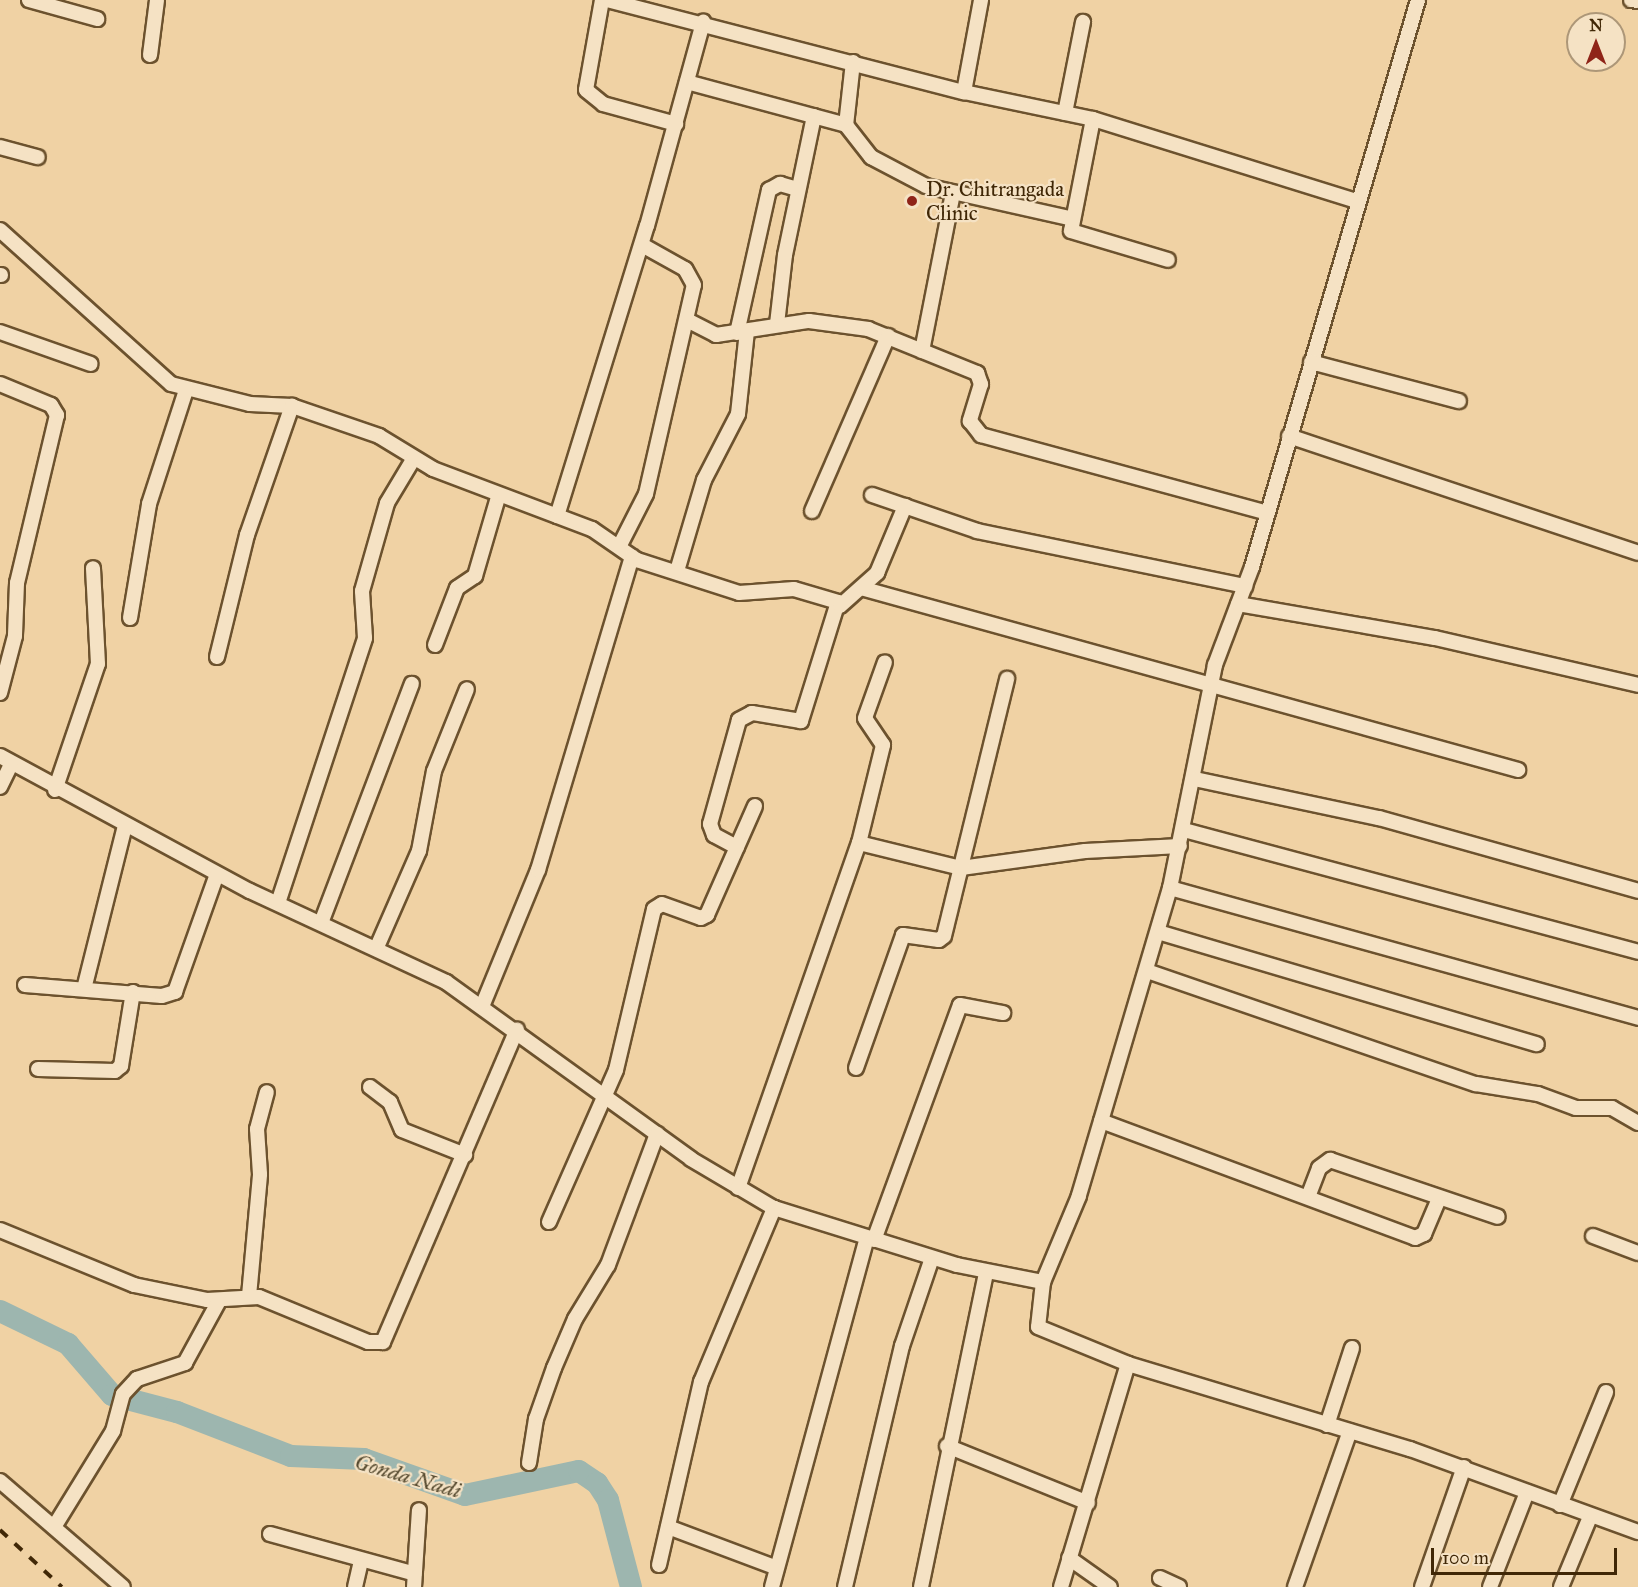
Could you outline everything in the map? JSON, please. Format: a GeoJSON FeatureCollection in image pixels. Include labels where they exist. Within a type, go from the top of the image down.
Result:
{"type":"FeatureCollection","features":[{"type":"Feature","properties":{"kind":"street"},"geometry":{"type":"LineString","coordinates":[[29,0],[98,19]]}},
{"type":"Feature","properties":{"kind":"street"},"geometry":{"type":"LineString","coordinates":[[150,56],[157,0]]}},
{"type":"Feature","properties":{"kind":"street"},"geometry":{"type":"LineString","coordinates":[[602,0],[586,90],[603,104],[676,123]]}},
{"type":"Feature","properties":{"kind":"street"},"geometry":{"type":"LineString","coordinates":[[607,0],[703,22],[964,93],[1093,118],[1357,201]]}},
{"type":"Feature","properties":{"kind":"street"},"geometry":{"type":"LineString","coordinates":[[964,93],[981,0]]}},
{"type":"Feature","properties":{"kind":"street"},"geometry":{"type":"LineString","coordinates":[[1418,0],[1357,201],[1268,513],[1211,689],[1195,779],[1170,888],[1079,1196],[1043,1282],[1038,1327],[1128,1364],[1464,1467],[1590,1517],[1638,1532]]}},
{"type":"Feature","properties":{"kind":"street"},"geometry":{"type":"LineString","coordinates":[[1631,0],[1638,1]]}},
{"type":"Feature","properties":{"kind":"street"},"geometry":{"type":"LineString","coordinates":[[557,516],[642,245],[703,22]]}},
{"type":"Feature","properties":{"kind":"street"},"geometry":{"type":"LineString","coordinates":[[1065,113],[1083,22]]}},
{"type":"Feature","properties":{"kind":"street"},"geometry":{"type":"LineString","coordinates":[[846,124],[853,62]]}},
{"type":"Feature","properties":{"kind":"street"},"geometry":{"type":"LineString","coordinates":[[687,82],[846,124],[870,157],[898,167],[917,183],[1070,218]]}},
{"type":"Feature","properties":{"kind":"street"},"geometry":{"type":"LineString","coordinates":[[777,324],[798,189],[814,116]]}},
{"type":"Feature","properties":{"kind":"street"},"geometry":{"type":"LineString","coordinates":[[1093,118],[1070,218],[1073,235],[1168,260]]}},
{"type":"Feature","properties":{"kind":"street"},"geometry":{"type":"LineString","coordinates":[[0,147],[38,157]]}},
{"type":"Feature","properties":{"kind":"street"},"geometry":{"type":"LineString","coordinates":[[677,571],[704,480],[738,414],[742,332],[769,190],[780,184],[798,189]]}},
{"type":"Feature","properties":{"kind":"street"},"geometry":{"type":"LineString","coordinates":[[922,351],[953,193]]}},
{"type":"Feature","properties":{"kind":"street"},"geometry":{"type":"LineString","coordinates":[[0,230],[161,377],[186,390],[292,406],[379,436],[414,458],[557,516],[620,545],[632,557],[739,593],[794,589],[840,606]]}},
{"type":"Feature","properties":{"kind":"street"},"geometry":{"type":"LineString","coordinates":[[620,545],[646,494],[687,320],[692,276],[642,245]]}},
{"type":"Feature","properties":{"kind":"street"},"geometry":{"type":"LineString","coordinates":[[687,320],[716,335],[777,324],[839,323],[888,336],[980,376],[970,422],[981,435],[1268,513]]}},
{"type":"Feature","properties":{"kind":"street"},"geometry":{"type":"LineString","coordinates":[[0,332],[91,364]]}},
{"type":"Feature","properties":{"kind":"street"},"geometry":{"type":"LineString","coordinates":[[812,511],[888,336]]}},
{"type":"Feature","properties":{"kind":"street"},"geometry":{"type":"LineString","coordinates":[[1311,362],[1459,401]]}},
{"type":"Feature","properties":{"kind":"street"},"geometry":{"type":"LineString","coordinates":[[0,384],[51,405],[57,415],[17,583],[15,636],[0,693]]}},
{"type":"Feature","properties":{"kind":"street"},"geometry":{"type":"LineString","coordinates":[[130,618],[149,504],[186,390]]}},
{"type":"Feature","properties":{"kind":"street"},"geometry":{"type":"LineString","coordinates":[[217,657],[247,535],[292,406]]}},
{"type":"Feature","properties":{"kind":"street"},"geometry":{"type":"LineString","coordinates":[[1289,436],[1638,553]]}},
{"type":"Feature","properties":{"kind":"street"},"geometry":{"type":"LineString","coordinates":[[278,903],[365,638],[363,591],[387,503],[414,458]]}},
{"type":"Feature","properties":{"kind":"street"},"geometry":{"type":"LineString","coordinates":[[435,645],[457,588],[475,576],[499,494]]}},
{"type":"Feature","properties":{"kind":"street"},"geometry":{"type":"LineString","coordinates":[[872,495],[977,531],[1245,586]]}},
{"type":"Feature","properties":{"kind":"street"},"geometry":{"type":"LineString","coordinates":[[737,847],[714,835],[710,824],[739,720],[752,713],[801,721],[840,606],[877,573],[905,507]]}},
{"type":"Feature","properties":{"kind":"street"},"geometry":{"type":"LineString","coordinates":[[483,1004],[538,870],[632,557]]}},
{"type":"Feature","properties":{"kind":"street"},"geometry":{"type":"LineString","coordinates":[[55,790],[98,664],[93,568]]}},
{"type":"Feature","properties":{"kind":"street"},"geometry":{"type":"LineString","coordinates":[[861,588],[1211,689],[1290,703],[1518,770]]}},
{"type":"Feature","properties":{"kind":"street"},"geometry":{"type":"LineString","coordinates":[[1238,604],[1435,638],[1638,685]]}},
{"type":"Feature","properties":{"kind":"street"},"geometry":{"type":"LineString","coordinates":[[738,1188],[859,843],[883,745],[865,718],[885,662]]}},
{"type":"Feature","properties":{"kind":"street"},"geometry":{"type":"LineString","coordinates":[[856,1068],[903,934],[942,939],[1008,679]]}},
{"type":"Feature","properties":{"kind":"street"},"geometry":{"type":"LineString","coordinates":[[321,922],[412,684]]}},
{"type":"Feature","properties":{"kind":"street"},"geometry":{"type":"LineString","coordinates":[[378,947],[419,851],[435,771],[467,690]]}},
{"type":"Feature","properties":{"kind":"street"},"geometry":{"type":"LineString","coordinates":[[1,784],[6,760],[55,790],[217,874],[378,947],[483,1004],[657,1134],[738,1188],[774,1208],[932,1258],[986,1272],[1043,1282]]}},
{"type":"Feature","properties":{"kind":"street"},"geometry":{"type":"LineString","coordinates":[[1195,779],[1378,818],[1638,891]]}},
{"type":"Feature","properties":{"kind":"street"},"geometry":{"type":"LineString","coordinates":[[549,1222],[607,1097],[656,906],[704,918],[755,806]]}},
{"type":"Feature","properties":{"kind":"street"},"geometry":{"type":"LineString","coordinates":[[85,985],[125,826]]}},
{"type":"Feature","properties":{"kind":"street"},"geometry":{"type":"LineString","coordinates":[[1184,830],[1638,952]]}},
{"type":"Feature","properties":{"kind":"street"},"geometry":{"type":"LineString","coordinates":[[859,843],[961,868],[1085,851],[1180,846]]}},
{"type":"Feature","properties":{"kind":"street"},"geometry":{"type":"LineString","coordinates":[[25,985],[85,985],[133,992],[175,992],[217,874]]}},
{"type":"Feature","properties":{"kind":"street"},"geometry":{"type":"LineString","coordinates":[[1170,888],[1638,1018]]}},
{"type":"Feature","properties":{"kind":"street"},"geometry":{"type":"LineString","coordinates":[[1158,932],[1537,1044]]}},
{"type":"Feature","properties":{"kind":"street"},"geometry":{"type":"LineString","coordinates":[[1147,971],[1476,1084],[1538,1094],[1576,1108],[1612,1108],[1638,1123]]}},
{"type":"Feature","properties":{"kind":"street"},"geometry":{"type":"LineString","coordinates":[[38,1069],[115,1071],[121,1066],[133,992]]}},
{"type":"Feature","properties":{"kind":"street"},"geometry":{"type":"LineString","coordinates":[[772,1587],[870,1239],[960,1005],[1003,1012]]}},
{"type":"Feature","properties":{"kind":"street"},"geometry":{"type":"LineString","coordinates":[[0,1230],[134,1285],[219,1301],[249,1296],[368,1342],[383,1341],[465,1155],[517,1029]]}},
{"type":"Feature","properties":{"kind":"street"},"geometry":{"type":"LineString","coordinates":[[369,1087],[390,1102],[402,1130],[465,1155]]}},
{"type":"Feature","properties":{"kind":"street"},"geometry":{"type":"LineString","coordinates":[[249,1296],[260,1174],[257,1129],[267,1092]]}},
{"type":"Feature","properties":{"kind":"street"},"geometry":{"type":"LineString","coordinates":[[1101,1121],[1415,1238],[1424,1234],[1439,1198]]}},
{"type":"Feature","properties":{"kind":"street"},"geometry":{"type":"LineString","coordinates":[[530,1463],[536,1419],[554,1368],[575,1319],[608,1265],[657,1134]]}},
{"type":"Feature","properties":{"kind":"street"},"geometry":{"type":"LineString","coordinates":[[1308,1197],[1319,1168],[1330,1160],[1498,1217]]}},
{"type":"Feature","properties":{"kind":"street"},"geometry":{"type":"LineString","coordinates":[[659,1565],[701,1382],[774,1208]]}},
{"type":"Feature","properties":{"kind":"street"},"geometry":{"type":"LineString","coordinates":[[1593,1236],[1638,1253]]}},
{"type":"Feature","properties":{"kind":"street"},"geometry":{"type":"LineString","coordinates":[[845,1587],[902,1346],[932,1258]]}},
{"type":"Feature","properties":{"kind":"street"},"geometry":{"type":"LineString","coordinates":[[921,1587],[947,1446],[986,1272]]}},
{"type":"Feature","properties":{"kind":"street"},"geometry":{"type":"LineString","coordinates":[[54,1527],[113,1431],[121,1401],[137,1379],[185,1363],[219,1301]]}},
{"type":"Feature","properties":{"kind":"street"},"geometry":{"type":"LineString","coordinates":[[1327,1425],[1352,1348]]}},
{"type":"Feature","properties":{"kind":"street"},"geometry":{"type":"LineString","coordinates":[[1061,1587],[1128,1364]]}},
{"type":"Feature","properties":{"kind":"street"},"geometry":{"type":"LineString","coordinates":[[1560,1505],[1606,1392]]}},
{"type":"Feature","properties":{"kind":"street"},"geometry":{"type":"LineString","coordinates":[[1295,1587],[1350,1431]]}},
{"type":"Feature","properties":{"kind":"street"},"geometry":{"type":"LineString","coordinates":[[947,1446],[1088,1503]]}},
{"type":"Feature","properties":{"kind":"street"},"geometry":{"type":"LineString","coordinates":[[1422,1587],[1464,1467]]}},
{"type":"Feature","properties":{"kind":"street"},"geometry":{"type":"LineString","coordinates":[[0,1481],[123,1587]]}},
{"type":"Feature","properties":{"kind":"street"},"geometry":{"type":"LineString","coordinates":[[1490,1587],[1527,1492]]}},
{"type":"Feature","properties":{"kind":"street"},"geometry":{"type":"LineString","coordinates":[[270,1534],[415,1580],[419,1510]]}},
{"type":"Feature","properties":{"kind":"street"},"geometry":{"type":"LineString","coordinates":[[1561,1587],[1590,1517]]}},
{"type":"Feature","properties":{"kind":"street"},"geometry":{"type":"LineString","coordinates":[[668,1527],[777,1568]]}},
{"type":"Feature","properties":{"kind":"street"},"geometry":{"type":"LineString","coordinates":[[1069,1558],[1110,1587]]}},
{"type":"Feature","properties":{"kind":"street"},"geometry":{"type":"LineString","coordinates":[[355,1587],[361,1561]]}},
{"type":"Feature","properties":{"kind":"street"},"geometry":{"type":"LineString","coordinates":[[1160,1578],[1179,1587]]}},
{"type":"Feature","properties":{"kind":"waterway","name":"Gonda Nadi"},"geometry":{"type":"LineString","coordinates":[[0,1311],[68,1344],[112,1395],[177,1412],[291,1456],[364,1459],[465,1495],[579,1471],[597,1483],[608,1500],[631,1587]]}},
{"type":"Feature","properties":{"kind":"railway"},"geometry":{"type":"LineString","coordinates":[[0,1530],[62,1587]]}},
{"type":"Feature","properties":{"kind":"place","name":"Dr. Chitrangada Clinic"},"geometry":{"type":"Point","coordinates":[912,201]}}]}
